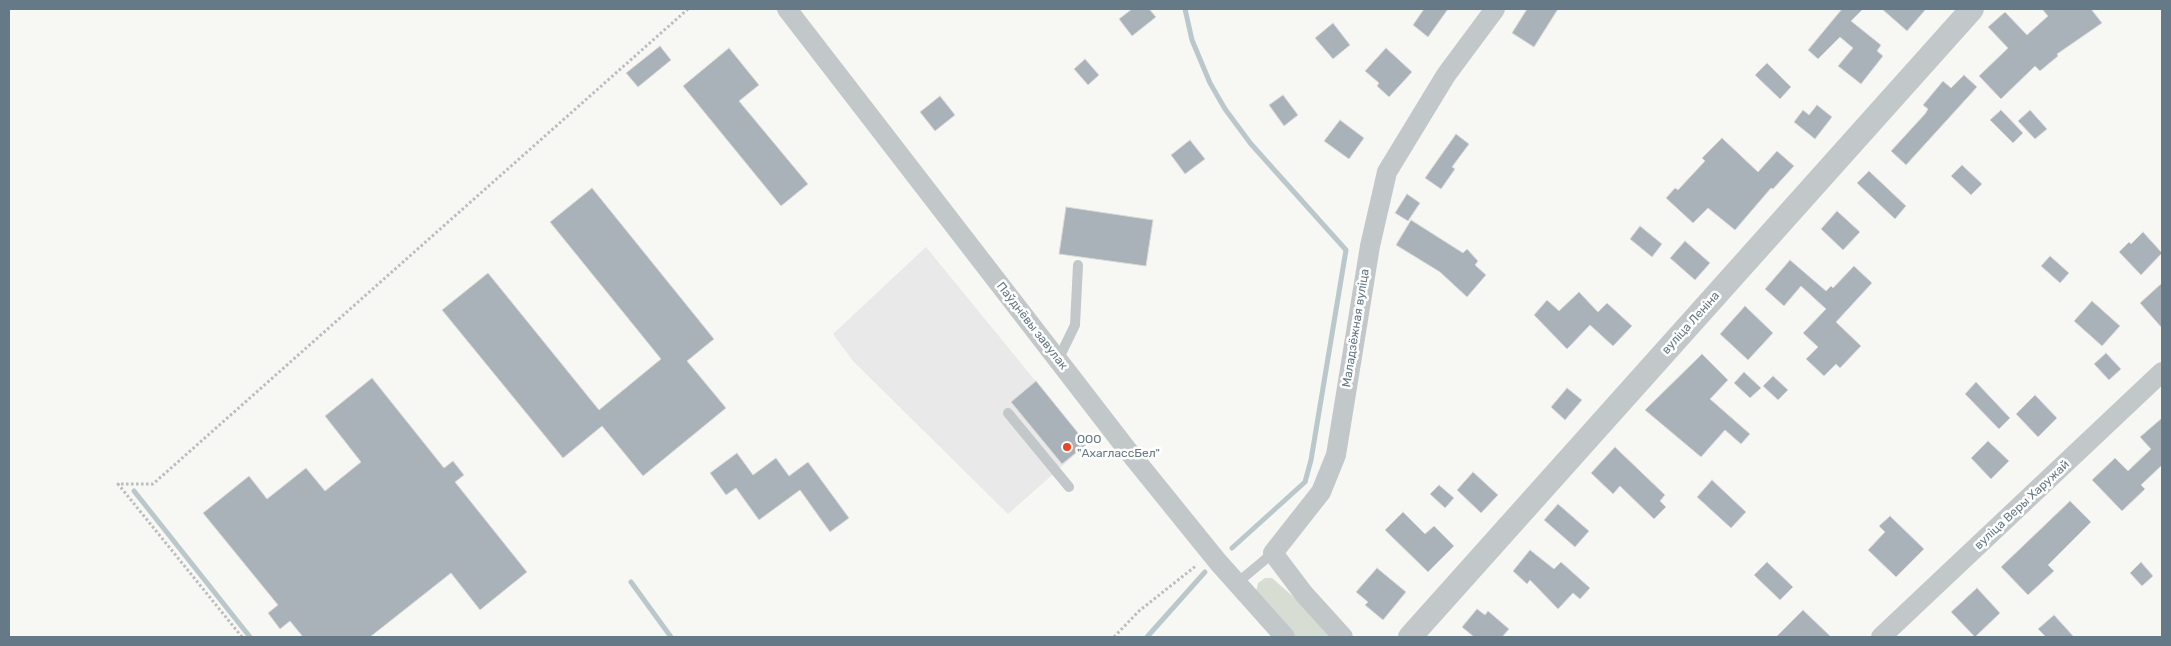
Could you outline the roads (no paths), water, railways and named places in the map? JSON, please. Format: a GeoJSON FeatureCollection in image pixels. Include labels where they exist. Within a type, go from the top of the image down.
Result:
{"type":"FeatureCollection","features":[{"type":"Feature","properties":{"kind":"street","name":"Паўднёвы завулак"},"geometry":{"type":"LineString","coordinates":[[787,9],[1058,360],[1211,554],[1285,637]]}},
{"type":"Feature","properties":{"kind":"street","name":"Маладзёжная вуліца"},"geometry":{"type":"LineString","coordinates":[[1273,553],[1322,492],[1336,455],[1370,246],[1387,172],[1446,75],[1495,9]]}},
{"type":"Feature","properties":{"kind":"street","name":"вуліца Леніна"},"geometry":{"type":"LineString","coordinates":[[1410,637],[1972,9]]}},
{"type":"Feature","properties":{"kind":"street","name":"вуліца Веры Харужай"},"geometry":{"type":"LineString","coordinates":[[1881,637],[2162,372]]}},
{"type":"Feature","properties":{"kind":"street"},"geometry":{"type":"LineString","coordinates":[[1273,553],[1304,594],[1343,637]]}},
{"type":"Feature","properties":{"kind":"lane"},"geometry":{"type":"LineString","coordinates":[[1058,360],[1075,324],[1078,265]]}},
{"type":"Feature","properties":{"kind":"lane"},"geometry":{"type":"LineString","coordinates":[[1008,413],[1069,486]]}},
{"type":"Feature","properties":{"kind":"lane"},"geometry":{"type":"LineString","coordinates":[[1237,584],[1273,553]]}},
{"type":"Feature","properties":{"kind":"waterway"},"geometry":{"type":"LineString","coordinates":[[1185,9],[1192,40],[1210,83],[1225,109],[1251,144],[1346,250],[1311,460],[1305,482],[1232,548]]}},
{"type":"Feature","properties":{"kind":"waterway"},"geometry":{"type":"LineString","coordinates":[[134,491],[250,637]]}},
{"type":"Feature","properties":{"kind":"waterway"},"geometry":{"type":"LineString","coordinates":[[1147,637],[1205,572]]}},
{"type":"Feature","properties":{"kind":"waterway"},"geometry":{"type":"LineString","coordinates":[[631,582],[671,637]]}},
{"type":"Feature","properties":{"kind":"place","name":"ООО \"АхаглассБел\""},"geometry":{"type":"Point","coordinates":[1067,447]}}]}
